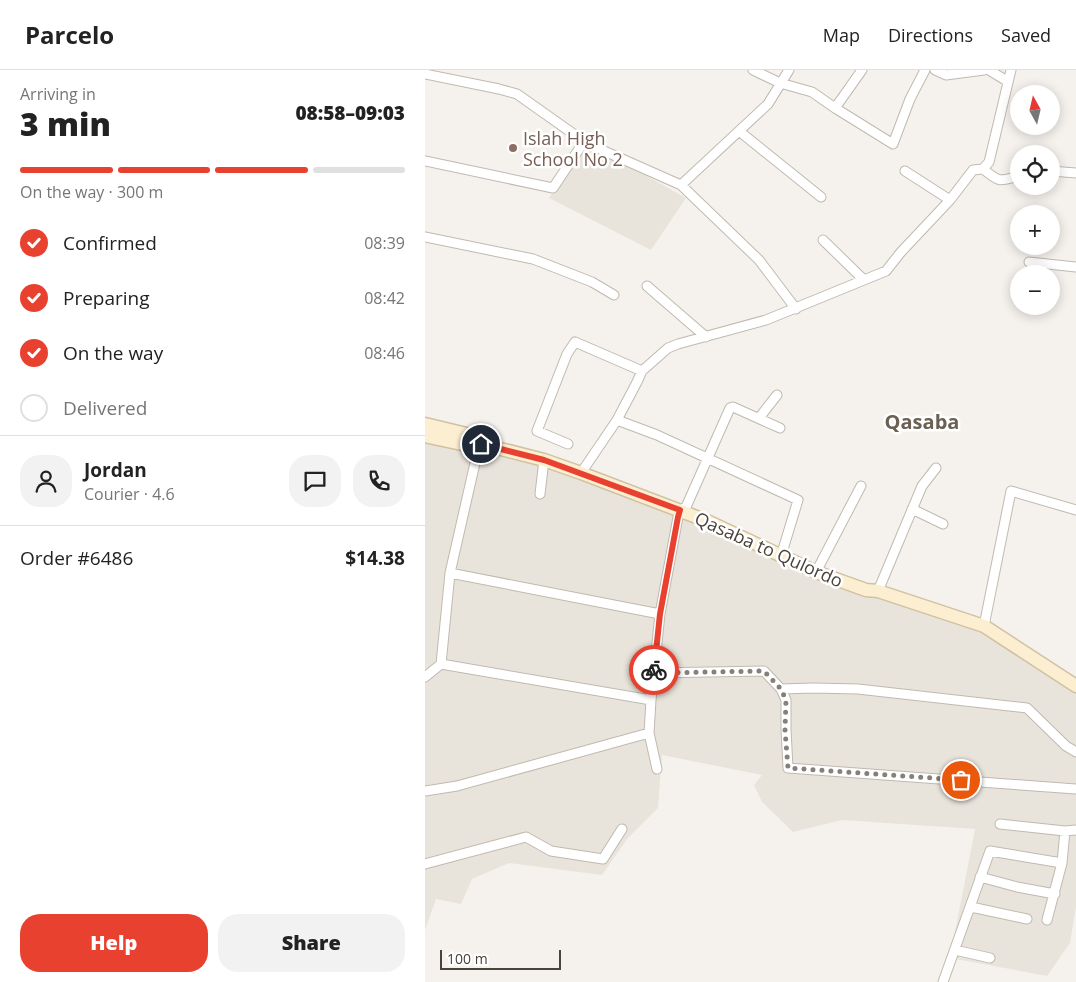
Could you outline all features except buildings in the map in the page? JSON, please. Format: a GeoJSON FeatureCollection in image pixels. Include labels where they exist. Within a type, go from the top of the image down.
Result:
{"type":"FeatureCollection","features":[{"type":"Feature","properties":{"kind":"street"},"geometry":{"type":"LineString","coordinates":[[753,70],[780,83],[812,92],[893,144],[925,70]]}},
{"type":"Feature","properties":{"kind":"street"},"geometry":{"type":"LineString","coordinates":[[681,185],[768,104],[789,70]]}},
{"type":"Feature","properties":{"kind":"street"},"geometry":{"type":"LineString","coordinates":[[835,108],[862,70]]}},
{"type":"Feature","properties":{"kind":"street"},"geometry":{"type":"LineString","coordinates":[[935,70],[946,75],[984,70]]}},
{"type":"Feature","properties":{"kind":"street"},"geometry":{"type":"LineString","coordinates":[[989,70],[1007,81]]}},
{"type":"Feature","properties":{"kind":"street"},"geometry":{"type":"LineString","coordinates":[[581,473],[617,420],[641,371],[668,348],[766,320],[886,271],[901,252],[950,200],[973,170],[983,168],[989,162],[1011,70]]}},
{"type":"Feature","properties":{"kind":"street"},"geometry":{"type":"LineString","coordinates":[[425,74],[517,94],[602,150],[681,185],[759,260],[795,309]]}},
{"type":"Feature","properties":{"kind":"street"},"geometry":{"type":"LineString","coordinates":[[739,131],[821,197]]}},
{"type":"Feature","properties":{"kind":"street"},"geometry":{"type":"LineString","coordinates":[[425,161],[553,188],[585,140]]}},
{"type":"Feature","properties":{"kind":"street"},"geometry":{"type":"LineString","coordinates":[[983,168],[998,180],[1010,178]]}},
{"type":"Feature","properties":{"kind":"street"},"geometry":{"type":"LineString","coordinates":[[905,170],[950,200]]}},
{"type":"Feature","properties":{"kind":"street"},"geometry":{"type":"LineString","coordinates":[[1060,173],[1076,174]]}},
{"type":"Feature","properties":{"kind":"street"},"geometry":{"type":"LineString","coordinates":[[425,238],[533,259],[592,282],[614,295]]}},
{"type":"Feature","properties":{"kind":"street"},"geometry":{"type":"LineString","coordinates":[[823,240],[865,280]]}},
{"type":"Feature","properties":{"kind":"street"},"geometry":{"type":"LineString","coordinates":[[1029,262],[1076,267]]}},
{"type":"Feature","properties":{"kind":"street"},"geometry":{"type":"LineString","coordinates":[[647,286],[706,337]]}},
{"type":"Feature","properties":{"kind":"street"},"geometry":{"type":"LineString","coordinates":[[568,444],[537,432],[567,354],[575,342],[641,371]]}},
{"type":"Feature","properties":{"kind":"street"},"geometry":{"type":"LineString","coordinates":[[759,418],[777,395]]}},
{"type":"Feature","properties":{"kind":"street"},"geometry":{"type":"LineString","coordinates":[[657,769],[649,734],[651,700],[660,614],[680,510],[686,507],[730,408],[733,407],[780,428]]}},
{"type":"Feature","properties":{"kind":"street"},"geometry":{"type":"LineString","coordinates":[[617,420],[707,457],[798,500],[781,556]]}},
{"type":"Feature","properties":{"kind":"street","name":"Qasaba to Qulordo"},"geometry":{"type":"LineString","coordinates":[[425,424],[475,436],[481,444],[544,460],[581,473],[707,521],[816,572],[866,590],[878,591],[984,626],[1075,682]]}},
{"type":"Feature","properties":{"kind":"street"},"geometry":{"type":"LineString","coordinates":[[425,436],[471,446],[481,444],[475,463],[451,573],[441,664],[425,677]]}},
{"type":"Feature","properties":{"kind":"street"},"geometry":{"type":"LineString","coordinates":[[540,494],[544,460]]}},
{"type":"Feature","properties":{"kind":"street"},"geometry":{"type":"LineString","coordinates":[[878,591],[922,486],[936,468]]}},
{"type":"Feature","properties":{"kind":"street"},"geometry":{"type":"LineString","coordinates":[[816,572],[861,486]]}},
{"type":"Feature","properties":{"kind":"street"},"geometry":{"type":"LineString","coordinates":[[984,626],[1011,491],[1076,510]]}},
{"type":"Feature","properties":{"kind":"street"},"geometry":{"type":"LineString","coordinates":[[912,509],[943,524]]}},
{"type":"Feature","properties":{"kind":"street"},"geometry":{"type":"LineString","coordinates":[[451,573],[660,614]]}},
{"type":"Feature","properties":{"kind":"street"},"geometry":{"type":"LineString","coordinates":[[441,664],[651,700]]}},
{"type":"Feature","properties":{"kind":"street"},"geometry":{"type":"LineString","coordinates":[[654,673],[764,671],[781,689],[786,700],[785,730],[788,768],[1076,789]]}},
{"type":"Feature","properties":{"kind":"street"},"geometry":{"type":"LineString","coordinates":[[781,689],[859,689],[1027,708],[1066,746],[1076,752]]}},
{"type":"Feature","properties":{"kind":"street"},"geometry":{"type":"LineString","coordinates":[[425,791],[457,786],[649,734]]}},
{"type":"Feature","properties":{"kind":"street"},"geometry":{"type":"LineString","coordinates":[[1000,824],[1065,831],[1076,830]]}},
{"type":"Feature","properties":{"kind":"street"},"geometry":{"type":"LineString","coordinates":[[425,864],[526,837],[551,851],[603,858],[622,829]]}},
{"type":"Feature","properties":{"kind":"street"},"geometry":{"type":"LineString","coordinates":[[1047,920],[1062,863],[1065,831]]}},
{"type":"Feature","properties":{"kind":"street"},"geometry":{"type":"LineString","coordinates":[[943,982],[990,851],[1062,863]]}},
{"type":"Feature","properties":{"kind":"street"},"geometry":{"type":"LineString","coordinates":[[981,877],[1017,887],[1055,894]]}},
{"type":"Feature","properties":{"kind":"street"},"geometry":{"type":"LineString","coordinates":[[971,907],[1027,920]]}},
{"type":"Feature","properties":{"kind":"street"},"geometry":{"type":"LineString","coordinates":[[955,950],[990,958]]}},
{"type":"Feature","properties":{"kind":"shaded area"},"geometry":{"type":"Polygon","coordinates":[[[588,143],[627,167],[629,166],[686,198],[651,250],[549,198],[588,143]]]}},
{"type":"Feature","properties":{"kind":"shaded area"},"geometry":{"type":"Polygon","coordinates":[[[425,436],[575,472],[849,587],[905,607],[948,619],[1003,640],[1076,689],[1076,907],[1070,943],[1047,976],[950,958],[975,829],[842,820],[793,832],[762,802],[754,785],[762,775],[662,755],[658,808],[627,839],[602,875],[509,863],[472,879],[461,904],[436,899],[425,930],[425,436]]]}},
{"type":"Feature","properties":{"kind":"way so far"},"geometry":{"type":"LineString","coordinates":[[654,670],[654,673],[764,671],[781,689],[786,700],[785,730],[788,768],[961,780]]}},
{"type":"Feature","properties":{"kind":"place","name":"Islah High School No 2"},"geometry":{"type":"Point","coordinates":[513,148]}},
{"type":"Feature","properties":{"kind":"district","name":"Qasaba"},"geometry":{"type":"Point","coordinates":[922,421]}},
{"type":"Feature","properties":{"kind":"route"},"geometry":{"type":"LineString","coordinates":[[481,444],[544,460],[680,510],[660,614],[654,670]]}}]}
